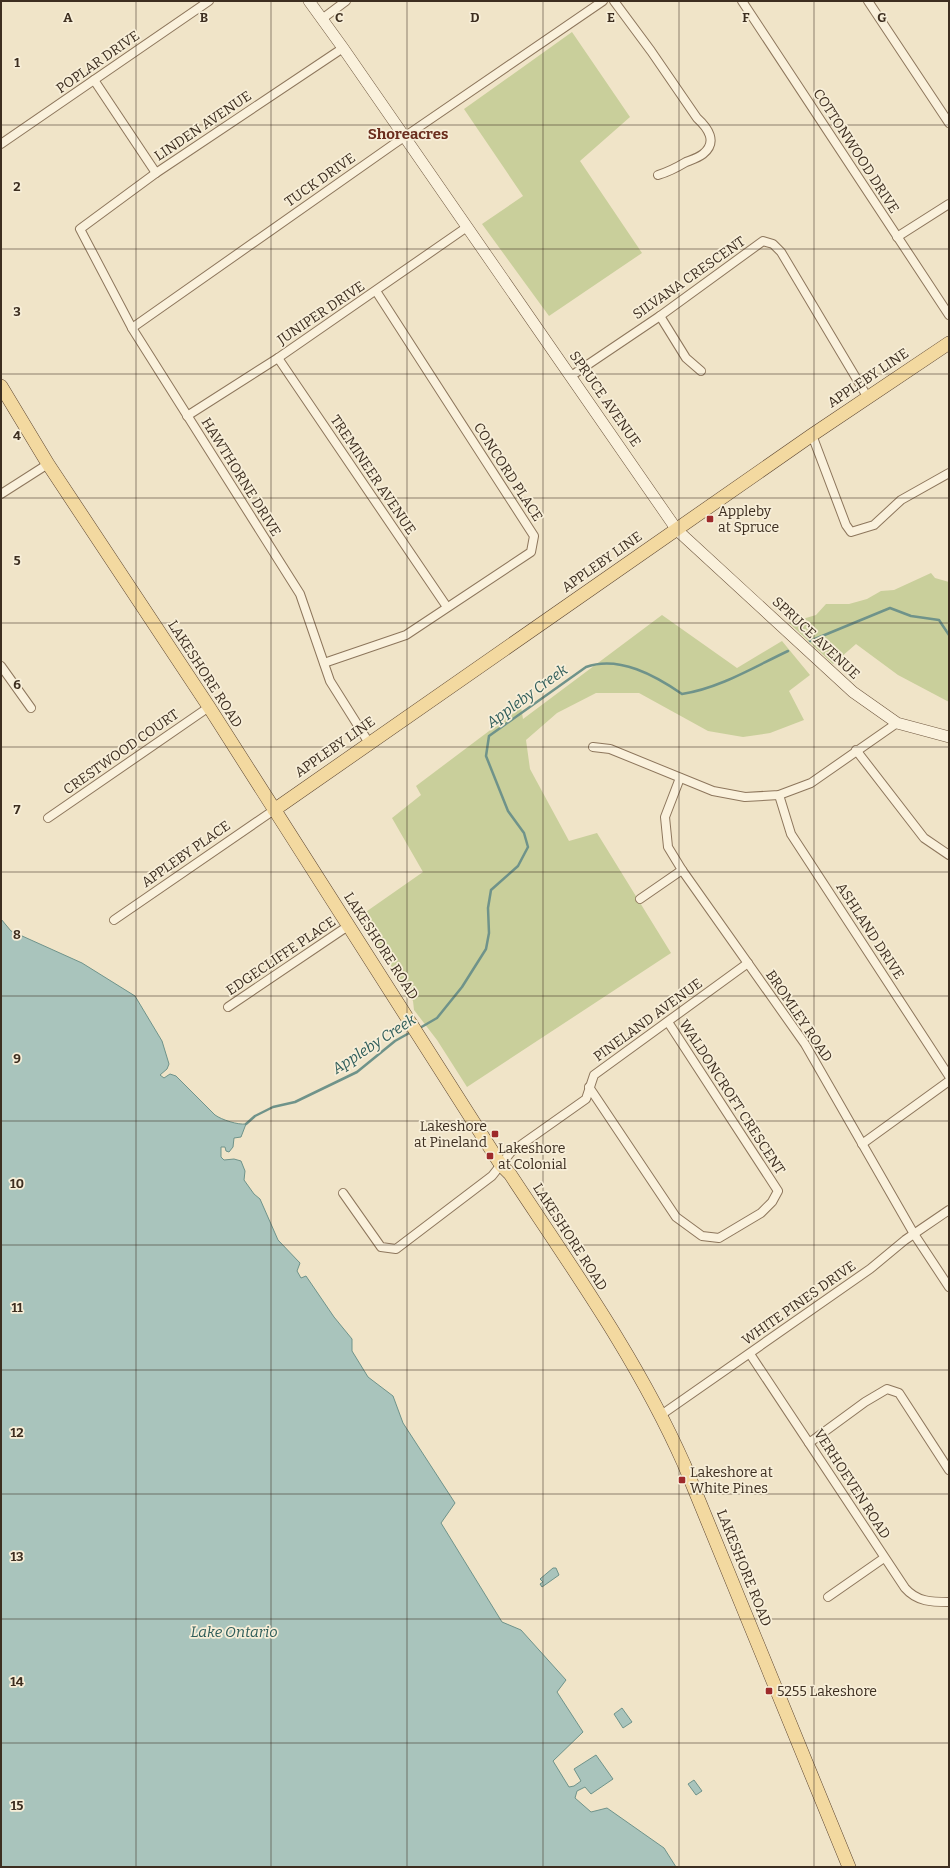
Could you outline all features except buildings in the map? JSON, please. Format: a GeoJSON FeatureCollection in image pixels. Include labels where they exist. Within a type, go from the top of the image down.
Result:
{"type":"FeatureCollection","features":[{"type":"Feature","properties":{"kind":"main road","name":"APPLEBY LINE"},"geometry":{"type":"LineString","coordinates":[[274,810],[812,435],[949,343]]}},
{"type":"Feature","properties":{"kind":"main road","name":"LAKESHORE ROAD"},"geometry":{"type":"LineString","coordinates":[[1,386],[48,464],[209,707],[501,1165],[510,1174],[619,1342],[661,1415],[696,1493],[849,1867]]}},
{"type":"Feature","properties":{"kind":"street","name":"POPLAR DRIVE"},"geometry":{"type":"LineString","coordinates":[[1,144],[209,1]]}},
{"type":"Feature","properties":{"kind":"street","name":"SPRUCE AVENUE"},"geometry":{"type":"LineString","coordinates":[[309,1],[344,48],[677,530],[853,692],[897,723],[949,738]]}},
{"type":"Feature","properties":{"kind":"street"},"geometry":{"type":"LineString","coordinates":[[322,19],[346,1]]}},
{"type":"Feature","properties":{"kind":"street","name":"TUCK DRIVE"},"geometry":{"type":"LineString","coordinates":[[132,328],[405,137],[603,1]]}},
{"type":"Feature","properties":{"kind":"street"},"geometry":{"type":"LineString","coordinates":[[614,1],[651,50],[697,118],[706,126],[711,137],[707,149],[703,154],[671,171],[658,175]]}},
{"type":"Feature","properties":{"kind":"street","name":"COTTONWOOD DRIVE"},"geometry":{"type":"LineString","coordinates":[[742,1],[949,315]]}},
{"type":"Feature","properties":{"kind":"street"},"geometry":{"type":"LineString","coordinates":[[868,1],[949,123]]}},
{"type":"Feature","properties":{"kind":"street","name":"LINDEN AVENUE"},"geometry":{"type":"LineString","coordinates":[[80,229],[156,173],[344,48]]}},
{"type":"Feature","properties":{"kind":"street"},"geometry":{"type":"LineString","coordinates":[[94,80],[156,173]]}},
{"type":"Feature","properties":{"kind":"street"},"geometry":{"type":"LineString","coordinates":[[897,237],[949,204]]}},
{"type":"Feature","properties":{"kind":"street","name":"JUNIPER DRIVE"},"geometry":{"type":"LineString","coordinates":[[186,416],[278,358],[467,227]]}},
{"type":"Feature","properties":{"kind":"street","name":"HAWTHORNE DRIVE"},"geometry":{"type":"LineString","coordinates":[[80,229],[132,328],[186,416],[300,594],[334,690],[369,743]]}},
{"type":"Feature","properties":{"kind":"street","name":"SILVANA CRESCENT"},"geometry":{"type":"LineString","coordinates":[[571,376],[660,316],[763,241],[773,244],[780,252],[868,398]]}},
{"type":"Feature","properties":{"kind":"street","name":"CONCORD PLACE"},"geometry":{"type":"LineString","coordinates":[[324,663],[406,635],[447,606],[531,552],[534,536],[376,290]]}},
{"type":"Feature","properties":{"kind":"street"},"geometry":{"type":"LineString","coordinates":[[660,316],[686,358],[701,371]]}},
{"type":"Feature","properties":{"kind":"street","name":"TREMINEER AVENUE"},"geometry":{"type":"LineString","coordinates":[[278,358],[447,606]]}},
{"type":"Feature","properties":{"kind":"street"},"geometry":{"type":"LineString","coordinates":[[812,435],[846,525],[851,532],[874,525],[901,500],[949,473]]}},
{"type":"Feature","properties":{"kind":"street"},"geometry":{"type":"LineString","coordinates":[[1,494],[48,464]]}},
{"type":"Feature","properties":{"kind":"street"},"geometry":{"type":"LineString","coordinates":[[1,666],[31,708]]}},
{"type":"Feature","properties":{"kind":"street","name":"CRESTWOOD COURT"},"geometry":{"type":"LineString","coordinates":[[48,818],[209,707]]}},
{"type":"Feature","properties":{"kind":"street"},"geometry":{"type":"LineString","coordinates":[[594,747],[610,749],[713,791],[745,797],[780,795],[811,783],[856,750],[897,723]]}},
{"type":"Feature","properties":{"kind":"street"},"geometry":{"type":"LineString","coordinates":[[856,750],[924,838],[949,855]]}},
{"type":"Feature","properties":{"kind":"street","name":"BROMLEY ROAD"},"geometry":{"type":"LineString","coordinates":[[680,778],[665,817],[668,847],[682,870],[805,1044],[914,1234],[949,1287]]}},
{"type":"Feature","properties":{"kind":"street","name":"ASHLAND DRIVE"},"geometry":{"type":"LineString","coordinates":[[780,795],[791,834],[949,1076]]}},
{"type":"Feature","properties":{"kind":"street","name":"APPLEBY PLACE"},"geometry":{"type":"LineString","coordinates":[[114,920],[274,810]]}},
{"type":"Feature","properties":{"kind":"street"},"geometry":{"type":"LineString","coordinates":[[640,899],[682,870]]}},
{"type":"Feature","properties":{"kind":"street","name":"EDGECLIFFE PLACE"},"geometry":{"type":"LineString","coordinates":[[228,1007],[348,926]]}},
{"type":"Feature","properties":{"kind":"street","name":"PINELAND AVENUE"},"geometry":{"type":"LineString","coordinates":[[343,1193],[381,1247],[396,1248],[492,1176],[511,1152],[586,1099],[594,1075],[748,963]]}},
{"type":"Feature","properties":{"kind":"street","name":"WALDONCROFT CRESCENT"},"geometry":{"type":"LineString","coordinates":[[589,1087],[676,1217],[702,1236],[719,1238],[761,1213],[772,1202],[778,1191],[668,1022]]}},
{"type":"Feature","properties":{"kind":"street"},"geometry":{"type":"LineString","coordinates":[[862,1144],[949,1081]]}},
{"type":"Feature","properties":{"kind":"street","name":"WHITE PINES DRIVE"},"geometry":{"type":"LineString","coordinates":[[661,1415],[870,1270],[914,1234],[949,1210]]}},
{"type":"Feature","properties":{"kind":"street","name":"VERHOEVEN ROAD"},"geometry":{"type":"LineString","coordinates":[[750,1354],[884,1558],[909,1593],[925,1601],[949,1602]]}},
{"type":"Feature","properties":{"kind":"street"},"geometry":{"type":"LineString","coordinates":[[809,1443],[865,1402],[887,1389],[899,1393],[949,1470]]}},
{"type":"Feature","properties":{"kind":"street"},"geometry":{"type":"LineString","coordinates":[[828,1597],[884,1558]]}},
{"type":"Feature","properties":{"kind":"green space"},"geometry":{"type":"Polygon","coordinates":[[[572,32],[630,117],[580,161],[642,253],[549,316],[482,224],[523,196],[464,109],[572,32]]]}},
{"type":"Feature","properties":{"kind":"green space"},"geometry":{"type":"Polygon","coordinates":[[[931,573],[935,578],[949,582],[949,702],[898,675],[856,644],[833,664],[789,623],[816,615],[826,604],[849,604],[867,599],[881,591],[894,590],[931,573]]]}},
{"type":"Feature","properties":{"kind":"green space"},"geometry":{"type":"Polygon","coordinates":[[[662,615],[737,668],[782,641],[810,675],[789,691],[804,720],[770,733],[743,737],[708,731],[639,693],[596,693],[557,713],[526,740],[530,769],[569,841],[597,833],[671,953],[467,1087],[437,1040],[414,1010],[413,1001],[360,916],[423,872],[392,818],[421,795],[416,786],[521,707],[523,719],[662,615]]]}},
{"type":"Feature","properties":{"kind":"water","name":"Lake Ontario"},"geometry":{"type":"Polygon","coordinates":[[[1,919],[11,931],[82,963],[135,996],[162,1041],[169,1064],[167,1069],[160,1075],[164,1078],[170,1074],[176,1076],[218,1117],[235,1123],[246,1124],[241,1137],[234,1138],[233,1147],[229,1152],[226,1151],[225,1147],[221,1147],[221,1157],[224,1160],[234,1159],[241,1161],[245,1171],[244,1180],[254,1194],[260,1199],[278,1240],[300,1263],[297,1271],[301,1278],[306,1276],[334,1317],[352,1339],[352,1351],[368,1377],[393,1396],[403,1423],[455,1503],[441,1523],[502,1622],[521,1630],[566,1680],[557,1692],[583,1732],[553,1761],[569,1787],[574,1786],[581,1781],[574,1769],[596,1755],[613,1779],[591,1794],[585,1787],[577,1791],[575,1798],[591,1812],[607,1808],[664,1848],[676,1867],[1,1867],[1,919]]]}},
{"type":"Feature","properties":{"kind":"water"},"geometry":{"type":"Polygon","coordinates":[[[553,1568],[556,1568],[559,1575],[542,1587],[540,1584],[543,1582],[540,1579],[553,1568]]]}},
{"type":"Feature","properties":{"kind":"water"},"geometry":{"type":"Polygon","coordinates":[[[622,1708],[632,1722],[623,1728],[614,1714],[622,1708]]]}},
{"type":"Feature","properties":{"kind":"water"},"geometry":{"type":"Polygon","coordinates":[[[694,1780],[702,1791],[696,1795],[688,1784],[694,1780]]]}},
{"type":"Feature","properties":{"kind":"waterway","name":"Appleby Creek"},"geometry":{"type":"LineString","coordinates":[[810,641],[890,608],[911,616],[939,620],[949,635]]}},
{"type":"Feature","properties":{"kind":"waterway","name":"Appleby Creek"},"geometry":{"type":"LineString","coordinates":[[418,1029],[437,1018],[462,987],[486,949],[489,933],[488,908],[491,890],[518,866],[528,847],[524,833],[508,811],[486,756],[489,736],[586,667],[599,664],[611,664],[637,669],[661,680],[682,694],[723,682],[788,651]]}},
{"type":"Feature","properties":{"kind":"waterway","name":"Appleby Creek"},"geometry":{"type":"LineString","coordinates":[[246,1124],[255,1116],[273,1107],[295,1102],[357,1072],[395,1041],[411,1032]]}},
{"type":"Feature","properties":{"kind":"place","name":"Appleby at Spruce"},"geometry":{"type":"Point","coordinates":[710,519]}},
{"type":"Feature","properties":{"kind":"place","name":"Lakeshore at Pineland"},"geometry":{"type":"Point","coordinates":[495,1134]}},
{"type":"Feature","properties":{"kind":"place","name":"Lakeshore at Colonial"},"geometry":{"type":"Point","coordinates":[490,1156]}},
{"type":"Feature","properties":{"kind":"place","name":"Lakeshore at White Pines"},"geometry":{"type":"Point","coordinates":[682,1480]}},
{"type":"Feature","properties":{"kind":"place","name":"5255 Lakeshore"},"geometry":{"type":"Point","coordinates":[769,1691]}},
{"type":"Feature","properties":{"kind":"district","name":"Shoreacres"},"geometry":{"type":"Point","coordinates":[408,134]}}]}
